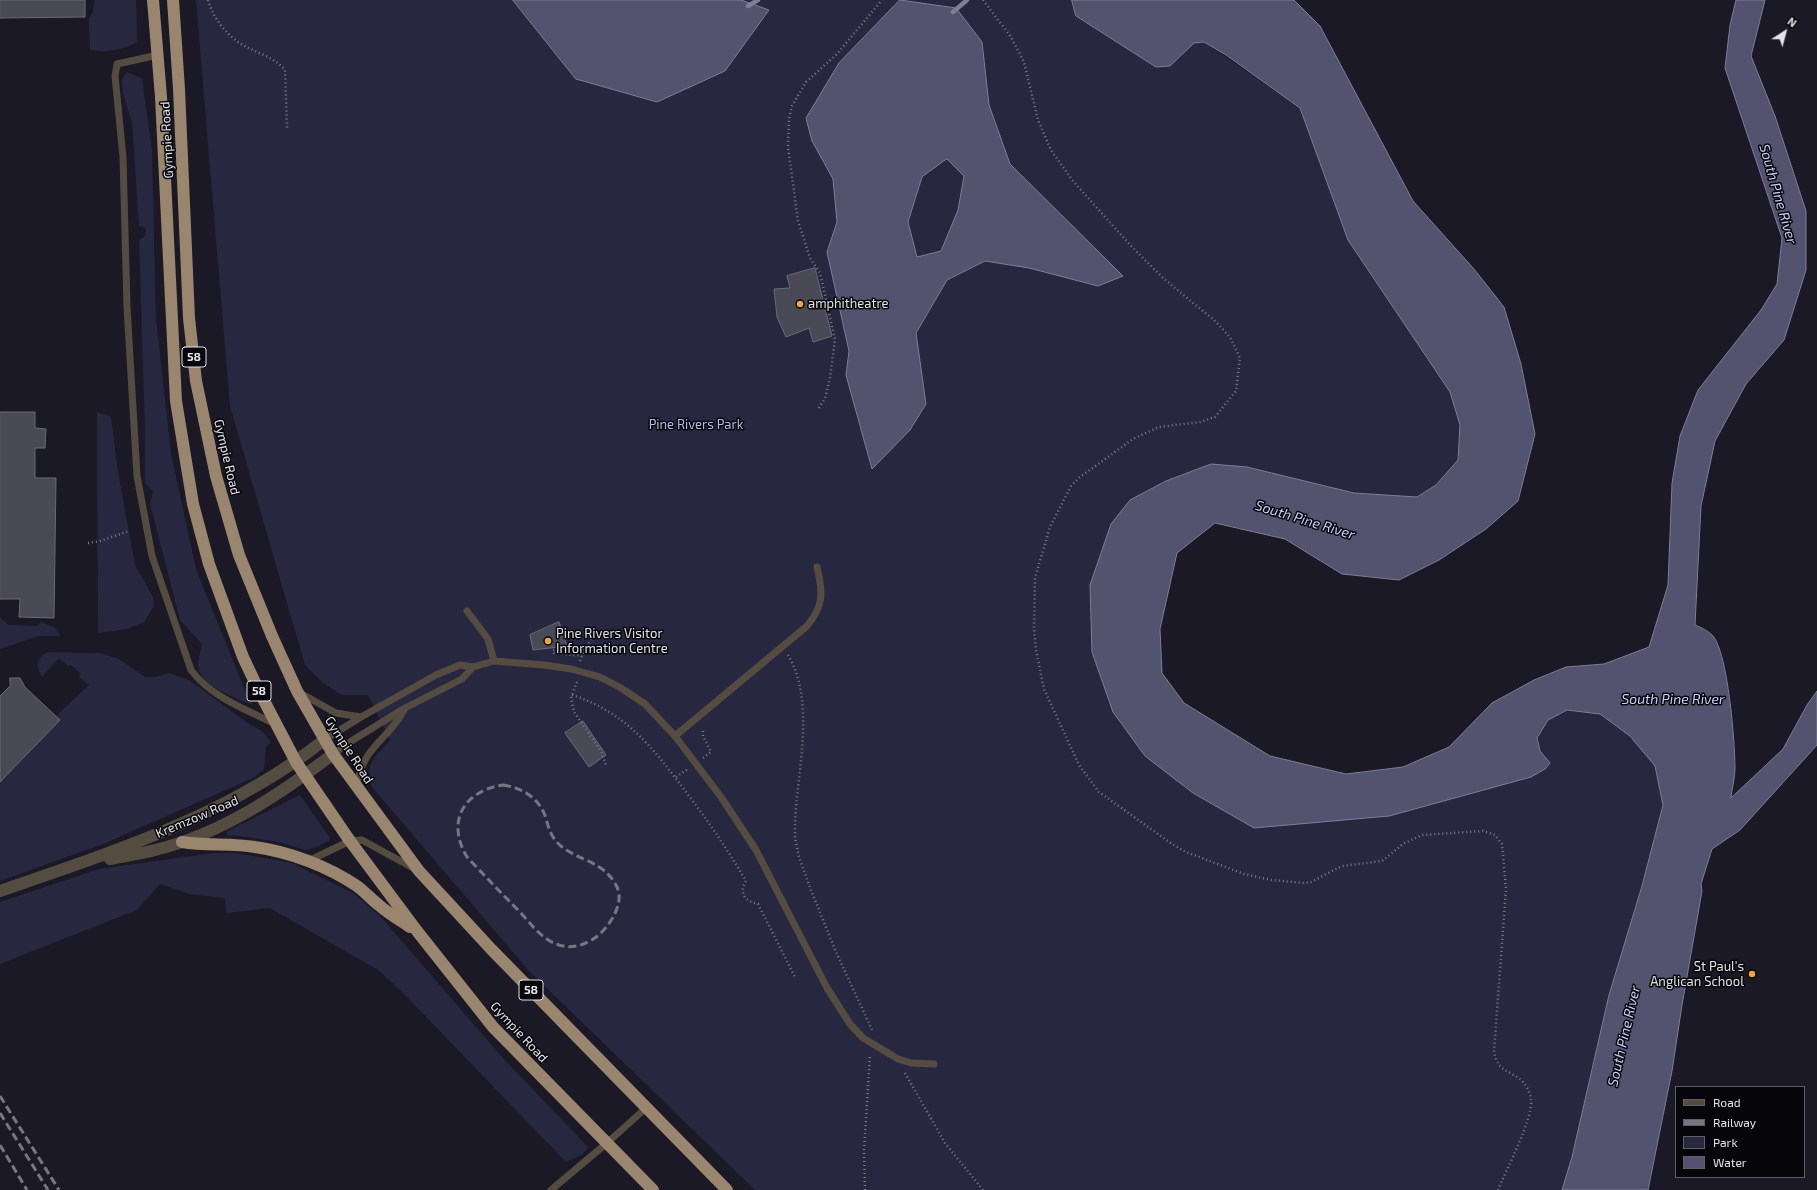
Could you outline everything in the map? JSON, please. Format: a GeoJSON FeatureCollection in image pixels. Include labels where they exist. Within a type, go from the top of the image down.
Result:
{"type":"FeatureCollection","features":[{"type":"Feature","properties":{"kind":"highway","name":"Gympie Road"},"geometry":{"type":"LineString","coordinates":[[153,0],[158,55],[172,348],[176,401],[183,453],[193,504],[209,564],[224,609],[243,657],[296,762],[350,841],[417,931],[493,1027],[654,1190]]}},
{"type":"Feature","properties":{"kind":"highway","name":"Gympie Road"},"geometry":{"type":"LineString","coordinates":[[173,0],[179,89],[189,318],[196,382],[216,476],[239,555],[272,636],[297,691],[333,754],[419,871],[481,938],[726,1190]]}},
{"type":"Feature","properties":{"kind":"highway"},"geometry":{"type":"LineString","coordinates":[[182,842],[196,844],[255,846],[289,854],[308,861],[333,872],[357,887],[381,907],[417,931]]}},
{"type":"Feature","properties":{"kind":"street","name":"Kremzow Road"},"geometry":{"type":"LineString","coordinates":[[0,891],[81,864],[235,799],[296,762],[324,740]]}},
{"type":"Feature","properties":{"kind":"street","name":"Kremzow Road"},"geometry":{"type":"LineString","coordinates":[[81,864],[155,850],[182,842],[231,821],[305,775],[333,754]]}},
{"type":"Feature","properties":{"kind":"lane"},"geometry":{"type":"LineString","coordinates":[[158,55],[117,64],[115,76],[123,157],[128,307],[137,476],[152,556],[191,670],[200,681],[229,701],[276,725]]}},
{"type":"Feature","properties":{"kind":"lane"},"geometry":{"type":"LineString","coordinates":[[675,736],[781,646],[807,626],[819,609],[822,594],[817,567]]}},
{"type":"Feature","properties":{"kind":"lane"},"geometry":{"type":"LineString","coordinates":[[467,611],[488,639],[494,661]]}},
{"type":"Feature","properties":{"kind":"lane"},"geometry":{"type":"LineString","coordinates":[[324,740],[361,717],[436,675],[460,665],[473,667],[494,661],[544,665],[600,677],[622,688],[645,704],[675,736],[721,797],[756,850],[839,1008],[850,1024],[871,1044],[898,1060],[911,1063],[934,1064]]}},
{"type":"Feature","properties":{"kind":"lane"},"geometry":{"type":"LineString","coordinates":[[333,754],[405,708],[462,679],[473,667]]}},
{"type":"Feature","properties":{"kind":"lane"},"geometry":{"type":"LineString","coordinates":[[297,691],[336,713],[361,717]]}},
{"type":"Feature","properties":{"kind":"lane"},"geometry":{"type":"LineString","coordinates":[[356,787],[359,771],[368,752],[396,725],[405,708]]}},
{"type":"Feature","properties":{"kind":"lane","name":"Gympie Road"},"geometry":{"type":"LineString","coordinates":[[350,841],[362,840],[419,871]]}},
{"type":"Feature","properties":{"kind":"lane"},"geometry":{"type":"LineString","coordinates":[[308,861],[350,841]]}},
{"type":"Feature","properties":{"kind":"lane"},"geometry":{"type":"LineString","coordinates":[[551,1190],[646,1108]]}},
{"type":"Feature","properties":{"kind":"path"},"geometry":{"type":"LineString","coordinates":[[208,0],[210,9],[230,36],[242,45],[280,64],[285,70],[287,128]]}},
{"type":"Feature","properties":{"kind":"path"},"geometry":{"type":"LineString","coordinates":[[819,408],[825,398],[835,340],[820,273],[810,258],[798,221],[788,146],[789,119],[792,106],[806,82],[837,54],[882,0]]}},
{"type":"Feature","properties":{"kind":"path"},"geometry":{"type":"LineString","coordinates":[[983,0],[1011,37],[1024,62],[1038,120],[1051,150],[1072,180],[1132,248],[1163,278],[1215,321],[1230,337],[1240,358],[1236,391],[1215,417],[1200,422],[1159,427],[1133,439],[1080,477],[1065,496],[1047,535],[1034,584],[1034,628],[1036,650],[1044,689],[1051,708],[1078,766],[1099,792],[1172,844],[1186,852],[1244,874],[1271,880],[1304,883],[1311,882],[1342,866],[1382,861],[1403,844],[1422,835],[1483,831],[1495,835],[1502,844],[1506,889],[1494,1051],[1498,1065],[1524,1084],[1531,1100],[1531,1109],[1526,1124],[1498,1190]]}},
{"type":"Feature","properties":{"kind":"path"},"geometry":{"type":"LineString","coordinates":[[88,543],[100,541],[128,531]]}},
{"type":"Feature","properties":{"kind":"path"},"geometry":{"type":"LineString","coordinates":[[592,639],[582,656],[572,695],[572,704],[574,712],[601,751],[606,765]]}},
{"type":"Feature","properties":{"kind":"path"},"geometry":{"type":"LineString","coordinates":[[781,646],[794,666],[800,692],[803,754],[796,797],[795,823],[795,838],[799,858],[836,952],[873,1034],[868,1064],[865,1190]]}},
{"type":"Feature","properties":{"kind":"path"},"geometry":{"type":"LineString","coordinates":[[559,647],[560,649],[554,650],[554,653],[582,656]]}},
{"type":"Feature","properties":{"kind":"path"},"geometry":{"type":"LineString","coordinates":[[572,695],[593,702],[616,715],[637,732],[662,758],[729,851],[746,881],[742,894],[745,899],[758,904],[795,977]]}},
{"type":"Feature","properties":{"kind":"path"},"geometry":{"type":"LineString","coordinates":[[898,1060],[944,1143],[983,1190]]}},
{"type":"Feature","properties":{"kind":"green space"},"geometry":{"type":"Polygon","coordinates":[[[94,0],[136,0],[137,42],[114,50],[90,50],[89,18],[93,12],[94,0]]]}},
{"type":"Feature","properties":{"kind":"green space","name":"Pine Rivers Park"},"geometry":{"type":"Polygon","coordinates":[[[196,0],[1072,0],[1076,16],[1156,67],[1170,66],[1194,43],[1204,42],[1300,108],[1348,240],[1450,392],[1460,425],[1458,460],[1436,485],[1417,497],[1354,493],[1247,467],[1166,481],[1130,500],[1111,524],[1145,756],[1193,793],[1254,828],[1540,751],[1537,738],[1548,720],[1567,710],[1600,714],[1630,736],[1655,766],[1663,805],[1642,886],[1609,995],[1572,1157],[1562,1190],[755,1190],[529,971],[372,787],[370,766],[375,756],[390,740],[368,695],[342,695],[323,683],[305,665],[230,406],[196,0]]]}},
{"type":"Feature","properties":{"kind":"green space"},"geometry":{"type":"Polygon","coordinates":[[[127,72],[142,78],[152,151],[156,318],[171,453],[196,569],[244,688],[253,705],[220,691],[205,680],[200,673],[198,663],[202,644],[180,620],[150,504],[153,491],[145,483],[145,428],[139,240],[145,236],[146,228],[139,226],[132,122],[123,94],[122,79],[127,72]]]}},
{"type":"Feature","properties":{"kind":"green space"},"geometry":{"type":"Polygon","coordinates":[[[97,412],[111,417],[118,472],[135,565],[153,597],[154,606],[144,622],[128,629],[98,633],[97,412]]]}},
{"type":"Feature","properties":{"kind":"green space"},"geometry":{"type":"Polygon","coordinates":[[[0,617],[8,625],[38,626],[41,622],[55,628],[60,636],[38,636],[0,649],[0,617]]]}},
{"type":"Feature","properties":{"kind":"green space"},"geometry":{"type":"Polygon","coordinates":[[[47,652],[100,653],[119,659],[145,677],[155,677],[169,673],[189,680],[249,724],[262,731],[271,742],[266,747],[264,769],[253,778],[103,844],[0,881],[0,782],[60,720],[56,716],[89,685],[79,677],[81,674],[71,665],[68,666],[59,658],[42,677],[38,663],[40,657],[47,652]]]}},
{"type":"Feature","properties":{"kind":"green space"},"geometry":{"type":"Polygon","coordinates":[[[300,795],[330,838],[329,841],[305,850],[279,842],[233,835],[228,836],[226,832],[300,795]]]}},
{"type":"Feature","properties":{"kind":"green space"},"geometry":{"type":"Polygon","coordinates":[[[213,853],[236,853],[292,863],[353,893],[380,916],[502,1057],[589,1148],[581,1155],[566,1162],[403,993],[378,970],[270,908],[226,913],[225,898],[189,894],[160,884],[137,910],[0,964],[0,902],[99,869],[213,853]]]}},
{"type":"Feature","properties":{"kind":"water"},"geometry":{"type":"Polygon","coordinates":[[[513,0],[741,0],[769,10],[725,71],[657,102],[576,79],[513,0]]]}},
{"type":"Feature","properties":{"kind":"water"},"geometry":{"type":"Polygon","coordinates":[[[900,0],[956,8],[982,42],[989,105],[1010,164],[1123,276],[1098,286],[1029,268],[985,261],[947,280],[916,333],[926,404],[910,430],[872,469],[846,375],[849,351],[827,252],[837,222],[833,179],[812,141],[806,118],[839,63],[900,0]],[[947,159],[922,177],[908,222],[917,257],[941,251],[958,210],[964,176],[947,159]]]}},
{"type":"Feature","properties":{"kind":"water","name":"South Pine River"},"geometry":{"type":"Polygon","coordinates":[[[1072,0],[1294,0],[1320,26],[1413,201],[1474,269],[1504,307],[1521,364],[1535,434],[1518,501],[1486,529],[1439,560],[1399,580],[1342,574],[1285,539],[1215,523],[1177,553],[1160,629],[1162,673],[1184,703],[1270,756],[1346,774],[1403,767],[1449,747],[1492,703],[1534,680],[1566,667],[1604,664],[1649,647],[1668,585],[1672,483],[1680,436],[1698,390],[1761,310],[1777,284],[1782,238],[1725,68],[1730,25],[1736,0],[1765,0],[1751,56],[1775,116],[1806,211],[1806,270],[1784,340],[1746,384],[1715,441],[1701,506],[1695,625],[1713,636],[1723,661],[1727,679],[1735,756],[1735,772],[1731,798],[1783,749],[1807,705],[1817,691],[1817,745],[1740,830],[1712,849],[1701,884],[1702,891],[1672,1071],[1648,1190],[1562,1190],[1572,1157],[1609,995],[1642,886],[1663,805],[1655,766],[1630,736],[1600,714],[1567,710],[1548,720],[1537,738],[1540,751],[1550,763],[1545,769],[1531,777],[1389,816],[1254,828],[1193,793],[1145,756],[1113,712],[1092,652],[1090,585],[1111,524],[1130,500],[1166,481],[1211,464],[1247,467],[1354,493],[1417,497],[1436,485],[1458,460],[1460,425],[1450,392],[1348,240],[1300,108],[1226,55],[1204,42],[1194,43],[1170,66],[1156,67],[1076,16],[1072,0]]]}},
{"type":"Feature","properties":{"kind":"building"},"geometry":{"type":"Polygon","coordinates":[[[0,0],[85,0],[85,17],[0,18],[0,0]]]}},
{"type":"Feature","properties":{"kind":"building","name":"amphitheatre"},"geometry":{"type":"Polygon","coordinates":[[[815,268],[832,336],[813,342],[809,328],[786,337],[777,317],[774,289],[790,288],[787,276],[815,268]]]}},
{"type":"Feature","properties":{"kind":"building"},"geometry":{"type":"Polygon","coordinates":[[[0,412],[35,412],[35,428],[46,429],[45,448],[35,448],[35,478],[56,478],[54,618],[19,617],[20,599],[0,599],[0,412]]]}},
{"type":"Feature","properties":{"kind":"building","name":"Pine Rivers Visitor Information Centre"},"geometry":{"type":"Polygon","coordinates":[[[559,622],[567,646],[533,650],[530,635],[559,622]]]}},
{"type":"Feature","properties":{"kind":"building"},"geometry":{"type":"Polygon","coordinates":[[[10,678],[20,678],[25,687],[60,720],[0,782],[0,696],[10,686],[10,678]]]}},
{"type":"Feature","properties":{"kind":"building"},"geometry":{"type":"Polygon","coordinates":[[[583,721],[606,755],[589,767],[565,733],[583,721]]]}},
{"type":"Feature","properties":{"kind":"waterway"},"geometry":{"type":"LineString","coordinates":[[748,6],[758,0]]}},
{"type":"Feature","properties":{"kind":"waterway"},"geometry":{"type":"LineString","coordinates":[[953,12],[967,0]]}},
{"type":"Feature","properties":{"kind":"railway"},"geometry":{"type":"LineString","coordinates":[[503,785],[524,791],[535,800],[543,811],[550,832],[555,840],[570,852],[604,870],[617,887],[619,892],[619,902],[610,922],[597,936],[584,944],[570,947],[563,946],[546,938],[536,930],[467,857],[461,844],[458,832],[462,810],[468,801],[478,794],[489,788],[503,785]]}},
{"type":"Feature","properties":{"kind":"railway"},"geometry":{"type":"LineString","coordinates":[[0,1096],[59,1190]]}},
{"type":"Feature","properties":{"kind":"railway"},"geometry":{"type":"LineString","coordinates":[[0,1113],[48,1190]]}},
{"type":"Feature","properties":{"kind":"railway"},"geometry":{"type":"LineString","coordinates":[[0,1145],[27,1190]]}},
{"type":"Feature","properties":{"kind":"place","name":"amphitheatre"},"geometry":{"type":"Point","coordinates":[800,304]}},
{"type":"Feature","properties":{"kind":"place","name":"Pine Rivers Visitor Information Centre"},"geometry":{"type":"Point","coordinates":[548,641]}},
{"type":"Feature","properties":{"kind":"place","name":"St Paul's Anglican School"},"geometry":{"type":"Point","coordinates":[1752,974]}}]}
